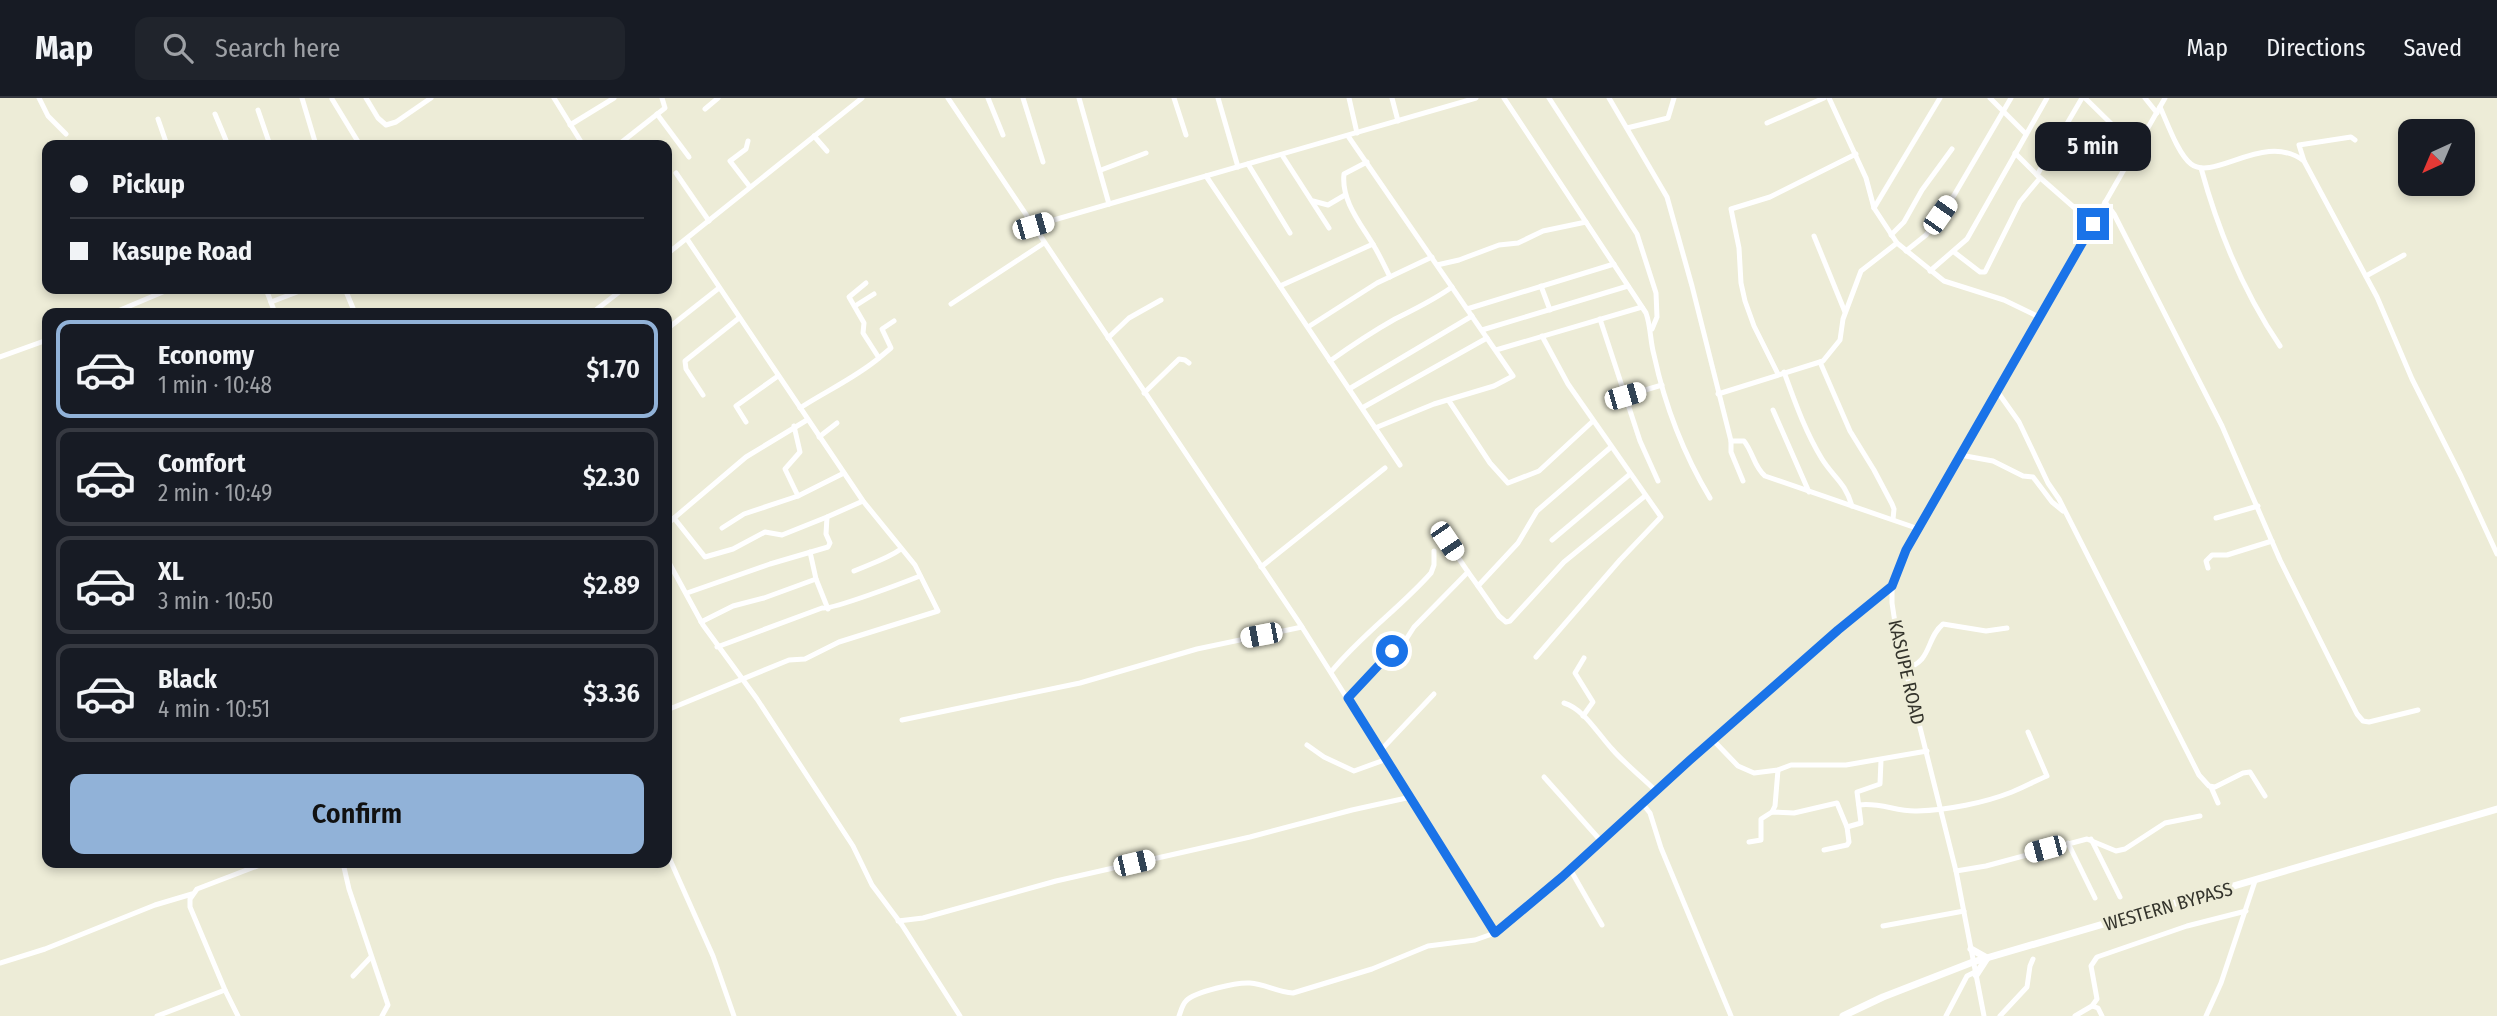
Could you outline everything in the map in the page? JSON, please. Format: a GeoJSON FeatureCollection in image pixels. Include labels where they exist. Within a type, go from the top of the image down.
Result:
{"type":"FeatureCollection","features":[{"type":"Feature","properties":{"kind":"main road","name":"WESTERN BYPASS"},"geometry":{"type":"LineString","coordinates":[[1843,1016],[1883,997],[1973,962],[2497,809]]}},
{"type":"Feature","properties":{"kind":"main road"},"geometry":{"type":"LineString","coordinates":[[1971,949],[1987,958],[1975,973],[1962,966],[1970,956],[1971,949]]}},
{"type":"Feature","properties":{"kind":"street"},"geometry":{"type":"LineString","coordinates":[[40,98],[48,116],[66,134]]}},
{"type":"Feature","properties":{"kind":"street"},"geometry":{"type":"LineString","coordinates":[[302,98],[315,140]]}},
{"type":"Feature","properties":{"kind":"street"},"geometry":{"type":"LineString","coordinates":[[366,98],[378,118],[386,125],[391,125],[431,98]]}},
{"type":"Feature","properties":{"kind":"street"},"geometry":{"type":"LineString","coordinates":[[554,98],[580,140]]}},
{"type":"Feature","properties":{"kind":"street"},"geometry":{"type":"LineString","coordinates":[[570,125],[614,98]]}},
{"type":"Feature","properties":{"kind":"street"},"geometry":{"type":"LineString","coordinates":[[624,140],[665,108],[662,98]]}},
{"type":"Feature","properties":{"kind":"street"},"geometry":{"type":"LineString","coordinates":[[705,109],[718,98]]}},
{"type":"Feature","properties":{"kind":"street"},"geometry":{"type":"LineString","coordinates":[[672,250],[862,98]]}},
{"type":"Feature","properties":{"kind":"street"},"geometry":{"type":"LineString","coordinates":[[988,98],[1003,135]]}},
{"type":"Feature","properties":{"kind":"street"},"geometry":{"type":"LineString","coordinates":[[1023,98],[1043,162]]}},
{"type":"Feature","properties":{"kind":"street"},"geometry":{"type":"LineString","coordinates":[[1079,98],[1110,204]]}},
{"type":"Feature","properties":{"kind":"street"},"geometry":{"type":"LineString","coordinates":[[1174,98],[1186,135]]}},
{"type":"Feature","properties":{"kind":"street"},"geometry":{"type":"LineString","coordinates":[[1219,98],[1238,167]]}},
{"type":"Feature","properties":{"kind":"street"},"geometry":{"type":"LineString","coordinates":[[1349,98],[1357,133]]}},
{"type":"Feature","properties":{"kind":"street"},"geometry":{"type":"LineString","coordinates":[[1392,98],[1398,121]]}},
{"type":"Feature","properties":{"kind":"street"},"geometry":{"type":"LineString","coordinates":[[1033,226],[1476,98]]}},
{"type":"Feature","properties":{"kind":"street"},"geometry":{"type":"LineString","coordinates":[[1504,98],[1642,307],[1652,329],[1653,353],[1680,439],[1710,498]]}},
{"type":"Feature","properties":{"kind":"street"},"geometry":{"type":"LineString","coordinates":[[1549,98],[1637,234],[1656,293],[1657,317],[1652,329]]}},
{"type":"Feature","properties":{"kind":"street"},"geometry":{"type":"LineString","coordinates":[[1609,98],[1667,197],[1692,286],[1731,442],[1731,452],[1743,481]]}},
{"type":"Feature","properties":{"kind":"street"},"geometry":{"type":"LineString","coordinates":[[1627,128],[1668,118],[1675,98]]}},
{"type":"Feature","properties":{"kind":"street"},"geometry":{"type":"LineString","coordinates":[[1767,122],[1827,98],[1856,154],[1874,208],[1897,243],[1948,283],[2004,300],[2039,317]]}},
{"type":"Feature","properties":{"kind":"street"},"geometry":{"type":"LineString","coordinates":[[1874,208],[1940,98]]}},
{"type":"Feature","properties":{"kind":"street"},"geometry":{"type":"LineString","coordinates":[[1990,98],[2026,134]]}},
{"type":"Feature","properties":{"kind":"street"},"geometry":{"type":"LineString","coordinates":[[1906,251],[1926,236],[1955,193],[2011,98]]}},
{"type":"Feature","properties":{"kind":"street"},"geometry":{"type":"LineString","coordinates":[[1930,271],[1964,243],[2047,98]]}},
{"type":"Feature","properties":{"kind":"street"},"geometry":{"type":"LineString","coordinates":[[1954,252],[1985,272],[2020,202],[2039,177],[2084,98],[2136,148]]}},
{"type":"Feature","properties":{"kind":"street"},"geometry":{"type":"LineString","coordinates":[[2145,98],[2158,110],[2184,156],[2194,167],[2201,168],[2271,150],[2290,153],[2304,161]]}},
{"type":"Feature","properties":{"kind":"street","name":"KASUPE ROAD"},"geometry":{"type":"LineString","coordinates":[[1984,1016],[1956,871],[1904,669],[1892,603],[1892,586],[1902,559],[1960,455],[2165,98]]}},
{"type":"Feature","properties":{"kind":"street"},"geometry":{"type":"LineString","coordinates":[[332,99],[357,140]]}},
{"type":"Feature","properties":{"kind":"street"},"geometry":{"type":"LineString","coordinates":[[951,99],[1143,393],[1331,671],[1495,933]]}},
{"type":"Feature","properties":{"kind":"street"},"geometry":{"type":"LineString","coordinates":[[258,110],[268,140]]}},
{"type":"Feature","properties":{"kind":"street"},"geometry":{"type":"LineString","coordinates":[[215,114],[226,140]]}},
{"type":"Feature","properties":{"kind":"street"},"geometry":{"type":"LineString","coordinates":[[657,114],[689,157]]}},
{"type":"Feature","properties":{"kind":"street"},"geometry":{"type":"LineString","coordinates":[[158,119],[165,140]]}},
{"type":"Feature","properties":{"kind":"street"},"geometry":{"type":"LineString","coordinates":[[814,136],[827,151]]}},
{"type":"Feature","properties":{"kind":"street"},"geometry":{"type":"LineString","coordinates":[[1348,136],[1512,377],[1494,386],[1375,428]]}},
{"type":"Feature","properties":{"kind":"street"},"geometry":{"type":"LineString","coordinates":[[2355,140],[2351,137],[2299,145],[2304,161],[2366,276],[2412,379],[2497,554]]}},
{"type":"Feature","properties":{"kind":"street"},"geometry":{"type":"LineString","coordinates":[[748,141],[746,149],[730,161],[750,187]]}},
{"type":"Feature","properties":{"kind":"street"},"geometry":{"type":"LineString","coordinates":[[1891,235],[1904,222],[1922,190],[1952,149]]}},
{"type":"Feature","properties":{"kind":"street"},"geometry":{"type":"LineString","coordinates":[[1101,170],[1146,153]]}},
{"type":"Feature","properties":{"kind":"street"},"geometry":{"type":"LineString","coordinates":[[2015,153],[2093,224]]}},
{"type":"Feature","properties":{"kind":"street"},"geometry":{"type":"LineString","coordinates":[[1852,506],[1848,491],[1825,463],[1804,426],[1781,373],[1754,326],[1741,283],[1739,248],[1730,210],[1770,197],[1856,154]]}},
{"type":"Feature","properties":{"kind":"street"},"geometry":{"type":"LineString","coordinates":[[1282,155],[1329,228]]}},
{"type":"Feature","properties":{"kind":"street"},"geometry":{"type":"LineString","coordinates":[[1367,162],[1344,174],[1345,195],[1390,277]]}},
{"type":"Feature","properties":{"kind":"street"},"geometry":{"type":"LineString","coordinates":[[1248,164],[1290,233]]}},
{"type":"Feature","properties":{"kind":"street"},"geometry":{"type":"LineString","coordinates":[[2201,168],[2214,211],[2242,278],[2280,346]]}},
{"type":"Feature","properties":{"kind":"street"},"geometry":{"type":"LineString","coordinates":[[676,173],[709,221]]}},
{"type":"Feature","properties":{"kind":"street"},"geometry":{"type":"LineString","coordinates":[[1206,176],[1400,465]]}},
{"type":"Feature","properties":{"kind":"street"},"geometry":{"type":"LineString","coordinates":[[1313,201],[1328,205],[1345,195]]}},
{"type":"Feature","properties":{"kind":"street"},"geometry":{"type":"LineString","coordinates":[[2105,202],[2120,225],[2222,426],[2272,541],[2361,719],[2369,722],[2417,710]]}},
{"type":"Feature","properties":{"kind":"street"},"geometry":{"type":"LineString","coordinates":[[1437,265],[1499,245],[1518,243],[1543,231],[1586,222]]}},
{"type":"Feature","properties":{"kind":"street"},"geometry":{"type":"LineString","coordinates":[[1814,236],[1845,312]]}},
{"type":"Feature","properties":{"kind":"street"},"geometry":{"type":"LineString","coordinates":[[672,708],[789,660],[805,659],[839,642],[937,612],[938,609],[915,565],[863,501],[687,239]]}},
{"type":"Feature","properties":{"kind":"street"},"geometry":{"type":"LineString","coordinates":[[951,303],[1044,243]]}},
{"type":"Feature","properties":{"kind":"street"},"geometry":{"type":"LineString","coordinates":[[1718,394],[1820,362],[1840,340],[1845,312],[1863,269],[1897,243]]}},
{"type":"Feature","properties":{"kind":"street"},"geometry":{"type":"LineString","coordinates":[[1280,286],[1373,244]]}},
{"type":"Feature","properties":{"kind":"street"},"geometry":{"type":"LineString","coordinates":[[2366,276],[2404,255]]}},
{"type":"Feature","properties":{"kind":"street"},"geometry":{"type":"LineString","coordinates":[[1308,327],[1390,277],[1432,257]]}},
{"type":"Feature","properties":{"kind":"street"},"geometry":{"type":"LineString","coordinates":[[1467,309],[1614,264]]}},
{"type":"Feature","properties":{"kind":"street"},"geometry":{"type":"LineString","coordinates":[[866,283],[849,296],[864,323],[863,333],[879,358]]}},
{"type":"Feature","properties":{"kind":"street"},"geometry":{"type":"LineString","coordinates":[[1482,330],[1628,285]]}},
{"type":"Feature","properties":{"kind":"street"},"geometry":{"type":"LineString","coordinates":[[1541,286],[1550,310]]}},
{"type":"Feature","properties":{"kind":"street"},"geometry":{"type":"LineString","coordinates":[[1331,361],[1396,318],[1429,303],[1452,287]]}},
{"type":"Feature","properties":{"kind":"street"},"geometry":{"type":"LineString","coordinates":[[672,324],[719,288]]}},
{"type":"Feature","properties":{"kind":"street"},"geometry":{"type":"LineString","coordinates":[[855,306],[874,293]]}},
{"type":"Feature","properties":{"kind":"street"},"geometry":{"type":"LineString","coordinates":[[124,308],[157,294]]}},
{"type":"Feature","properties":{"kind":"street"},"geometry":{"type":"LineString","coordinates":[[268,294],[273,308]]}},
{"type":"Feature","properties":{"kind":"street"},"geometry":{"type":"LineString","coordinates":[[271,303],[293,294]]}},
{"type":"Feature","properties":{"kind":"street"},"geometry":{"type":"LineString","coordinates":[[598,308],[617,294]]}},
{"type":"Feature","properties":{"kind":"street"},"geometry":{"type":"LineString","coordinates":[[1108,338],[1129,318],[1161,300]]}},
{"type":"Feature","properties":{"kind":"street"},"geometry":{"type":"LineString","coordinates":[[1496,350],[1642,307]]}},
{"type":"Feature","properties":{"kind":"street"},"geometry":{"type":"LineString","coordinates":[[1349,388],[1472,316]]}},
{"type":"Feature","properties":{"kind":"street"},"geometry":{"type":"LineString","coordinates":[[703,395],[686,369],[685,361],[739,318]]}},
{"type":"Feature","properties":{"kind":"street"},"geometry":{"type":"LineString","coordinates":[[1600,319],[1640,441],[1658,481]]}},
{"type":"Feature","properties":{"kind":"street"},"geometry":{"type":"LineString","coordinates":[[800,408],[835,385],[858,376],[891,348],[882,330],[894,321]]}},
{"type":"Feature","properties":{"kind":"street"},"geometry":{"type":"LineString","coordinates":[[1536,657],[1661,516],[1629,475],[1593,421],[1561,372],[1542,336]]}},
{"type":"Feature","properties":{"kind":"street"},"geometry":{"type":"LineString","coordinates":[[1362,408],[1488,338]]}},
{"type":"Feature","properties":{"kind":"street"},"geometry":{"type":"LineString","coordinates":[[0,357],[42,342]]}},
{"type":"Feature","properties":{"kind":"street"},"geometry":{"type":"LineString","coordinates":[[1143,393],[1179,359],[1185,359],[1189,363]]}},
{"type":"Feature","properties":{"kind":"street"},"geometry":{"type":"LineString","coordinates":[[1820,362],[1850,431],[1892,504],[1893,519]]}},
{"type":"Feature","properties":{"kind":"street"},"geometry":{"type":"LineString","coordinates":[[746,422],[736,406],[778,376]]}},
{"type":"Feature","properties":{"kind":"street"},"geometry":{"type":"LineString","coordinates":[[1625,396],[1662,385]]}},
{"type":"Feature","properties":{"kind":"street"},"geometry":{"type":"LineString","coordinates":[[1997,391],[2019,422],[2196,769],[2211,787],[2218,803]]}},
{"type":"Feature","properties":{"kind":"street"},"geometry":{"type":"LineString","coordinates":[[1449,401],[1490,463],[1508,483],[1539,471],[1593,421]]}},
{"type":"Feature","properties":{"kind":"street"},"geometry":{"type":"LineString","coordinates":[[1773,410],[1809,492]]}},
{"type":"Feature","properties":{"kind":"street"},"geometry":{"type":"LineString","coordinates":[[807,420],[746,457],[674,518],[705,557],[733,549],[765,532],[782,535],[863,501]]}},
{"type":"Feature","properties":{"kind":"street"},"geometry":{"type":"LineString","coordinates":[[819,437],[837,423]]}},
{"type":"Feature","properties":{"kind":"street"},"geometry":{"type":"LineString","coordinates":[[794,426],[800,452],[785,469],[798,496]]}},
{"type":"Feature","properties":{"kind":"street"},"geometry":{"type":"LineString","coordinates":[[1731,442],[1744,440],[1763,475],[1919,529]]}},
{"type":"Feature","properties":{"kind":"street"},"geometry":{"type":"LineString","coordinates":[[1478,586],[1518,542],[1537,511],[1611,447]]}},
{"type":"Feature","properties":{"kind":"street"},"geometry":{"type":"LineString","coordinates":[[1960,455],[1993,461],[2024,476],[2033,477],[2052,502],[2063,511]]}},
{"type":"Feature","properties":{"kind":"street"},"geometry":{"type":"LineString","coordinates":[[1261,567],[1385,468]]}},
{"type":"Feature","properties":{"kind":"street"},"geometry":{"type":"LineString","coordinates":[[722,528],[744,514],[798,496],[844,473]]}},
{"type":"Feature","properties":{"kind":"street"},"geometry":{"type":"LineString","coordinates":[[1552,540],[1629,475]]}},
{"type":"Feature","properties":{"kind":"street"},"geometry":{"type":"LineString","coordinates":[[1447,541],[1499,616],[1506,622],[1510,621],[1564,562],[1645,496]]}},
{"type":"Feature","properties":{"kind":"street"},"geometry":{"type":"LineString","coordinates":[[2217,518],[2258,506]]}},
{"type":"Feature","properties":{"kind":"street"},"geometry":{"type":"LineString","coordinates":[[687,593],[830,545],[826,534],[827,517]]}},
{"type":"Feature","properties":{"kind":"street"},"geometry":{"type":"LineString","coordinates":[[2208,568],[2206,561],[2212,555],[2227,555],[2272,541]]}},
{"type":"Feature","properties":{"kind":"street"},"geometry":{"type":"LineString","coordinates":[[854,571],[885,559],[901,549]]}},
{"type":"Feature","properties":{"kind":"street"},"geometry":{"type":"LineString","coordinates":[[1331,671],[1347,652],[1431,573],[1434,551]]}},
{"type":"Feature","properties":{"kind":"street"},"geometry":{"type":"LineString","coordinates":[[810,552],[816,579],[828,609]]}},
{"type":"Feature","properties":{"kind":"street"},"geometry":{"type":"LineString","coordinates":[[672,568],[717,647],[757,699],[853,846],[872,885],[960,1016]]}},
{"type":"Feature","properties":{"kind":"street"},"geometry":{"type":"LineString","coordinates":[[1348,698],[1387,655],[1404,643],[1414,626],[1468,572]]}},
{"type":"Feature","properties":{"kind":"street"},"geometry":{"type":"LineString","coordinates":[[717,647],[822,608],[828,609],[920,576]]}},
{"type":"Feature","properties":{"kind":"street"},"geometry":{"type":"LineString","coordinates":[[701,622],[733,606],[816,579]]}},
{"type":"Feature","properties":{"kind":"street"},"geometry":{"type":"LineString","coordinates":[[1179,1016],[1184,1002],[1189,998],[1216,989],[1249,983],[1293,993],[1372,969],[1428,946],[1475,940],[1495,933],[1892,586]]}},
{"type":"Feature","properties":{"kind":"street"},"geometry":{"type":"LineString","coordinates":[[1904,669],[1914,667],[1924,658],[1943,624],[1986,631],[2007,628]]}},
{"type":"Feature","properties":{"kind":"street"},"geometry":{"type":"LineString","coordinates":[[902,720],[1080,683],[1196,649],[1302,627]]}},
{"type":"Feature","properties":{"kind":"street"},"geometry":{"type":"LineString","coordinates":[[1583,716],[1593,702],[1576,673],[1584,658]]}},
{"type":"Feature","properties":{"kind":"street"},"geometry":{"type":"LineString","coordinates":[[727,685],[733,667]]}},
{"type":"Feature","properties":{"kind":"street"},"geometry":{"type":"LineString","coordinates":[[1381,750],[1434,694]]}},
{"type":"Feature","properties":{"kind":"street"},"geometry":{"type":"LineString","coordinates":[[1564,704],[1572,706],[1583,716],[1613,751],[1656,791]]}},
{"type":"Feature","properties":{"kind":"street"},"geometry":{"type":"LineString","coordinates":[[1859,805],[1878,803],[1909,811],[1941,808],[2009,793],[2047,776],[2028,732]]}},
{"type":"Feature","properties":{"kind":"street"},"geometry":{"type":"LineString","coordinates":[[1713,740],[1738,765],[1750,772],[1778,770],[1791,765],[1846,765],[1881,761],[1927,751]]}},
{"type":"Feature","properties":{"kind":"street"},"geometry":{"type":"LineString","coordinates":[[1307,745],[1324,757],[1354,771],[1387,759]]}},
{"type":"Feature","properties":{"kind":"street"},"geometry":{"type":"LineString","coordinates":[[1847,827],[1861,823],[1857,791],[1880,784],[1881,761]]}},
{"type":"Feature","properties":{"kind":"street"},"geometry":{"type":"LineString","coordinates":[[1749,842],[1761,840],[1761,819],[1772,812],[1775,806],[1778,770]]}},
{"type":"Feature","properties":{"kind":"street"},"geometry":{"type":"LineString","coordinates":[[2211,787],[2249,772],[2255,777],[2265,796]]}},
{"type":"Feature","properties":{"kind":"street"},"geometry":{"type":"LineString","coordinates":[[1544,777],[1601,841]]}},
{"type":"Feature","properties":{"kind":"street"},"geometry":{"type":"LineString","coordinates":[[898,921],[923,918],[1055,881],[1411,797]]}},
{"type":"Feature","properties":{"kind":"street"},"geometry":{"type":"LineString","coordinates":[[1643,803],[1650,813],[1661,848],[1731,1016]]}},
{"type":"Feature","properties":{"kind":"street"},"geometry":{"type":"LineString","coordinates":[[1772,812],[1794,813],[1837,803],[1847,827],[1849,843],[1824,850]]}},
{"type":"Feature","properties":{"kind":"street"},"geometry":{"type":"LineString","coordinates":[[1956,871],[2091,839],[2116,851],[2125,849],[2162,824],[2200,817]]}},
{"type":"Feature","properties":{"kind":"street"},"geometry":{"type":"LineString","coordinates":[[2091,839],[2120,897]]}},
{"type":"Feature","properties":{"kind":"street"},"geometry":{"type":"LineString","coordinates":[[2068,843],[2095,898]]}},
{"type":"Feature","properties":{"kind":"street"},"geometry":{"type":"LineString","coordinates":[[672,864],[713,956],[734,1016]]}},
{"type":"Feature","properties":{"kind":"street"},"geometry":{"type":"LineString","coordinates":[[0,963],[44,949],[155,905],[192,894],[204,886],[252,868]]}},
{"type":"Feature","properties":{"kind":"street"},"geometry":{"type":"LineString","coordinates":[[345,868],[388,1005],[382,1016]]}},
{"type":"Feature","properties":{"kind":"street"},"geometry":{"type":"LineString","coordinates":[[1570,869],[1602,925]]}},
{"type":"Feature","properties":{"kind":"street"},"geometry":{"type":"LineString","coordinates":[[2206,1016],[2221,983],[2255,881]]}},
{"type":"Feature","properties":{"kind":"street"},"geometry":{"type":"LineString","coordinates":[[192,894],[190,907],[225,990],[239,1016]]}},
{"type":"Feature","properties":{"kind":"street"},"geometry":{"type":"LineString","coordinates":[[1883,926],[1964,911]]}},
{"type":"Feature","properties":{"kind":"street"},"geometry":{"type":"LineString","coordinates":[[2075,1016],[2092,1006],[2097,996],[2091,967],[2097,957],[2187,926],[2246,911]]}},
{"type":"Feature","properties":{"kind":"street"},"geometry":{"type":"LineString","coordinates":[[353,976],[371,957]]}},
{"type":"Feature","properties":{"kind":"street"},"geometry":{"type":"LineString","coordinates":[[2000,1016],[2027,987],[2033,959]]}},
{"type":"Feature","properties":{"kind":"street"},"geometry":{"type":"LineString","coordinates":[[1945,1016],[1967,976],[1975,973]]}},
{"type":"Feature","properties":{"kind":"street"},"geometry":{"type":"LineString","coordinates":[[157,1016],[169,1014],[225,990]]}},
{"type":"Feature","properties":{"kind":"street"},"geometry":{"type":"LineString","coordinates":[[2092,1006],[2098,1008],[2102,1016]]}},
{"type":"Feature","properties":{"kind":"route"},"geometry":{"type":"LineString","coordinates":[[1392,651],[1348,698],[1495,933],[1562,877],[1838,630],[1892,586],[1906,550],[2093,224]]}}]}
